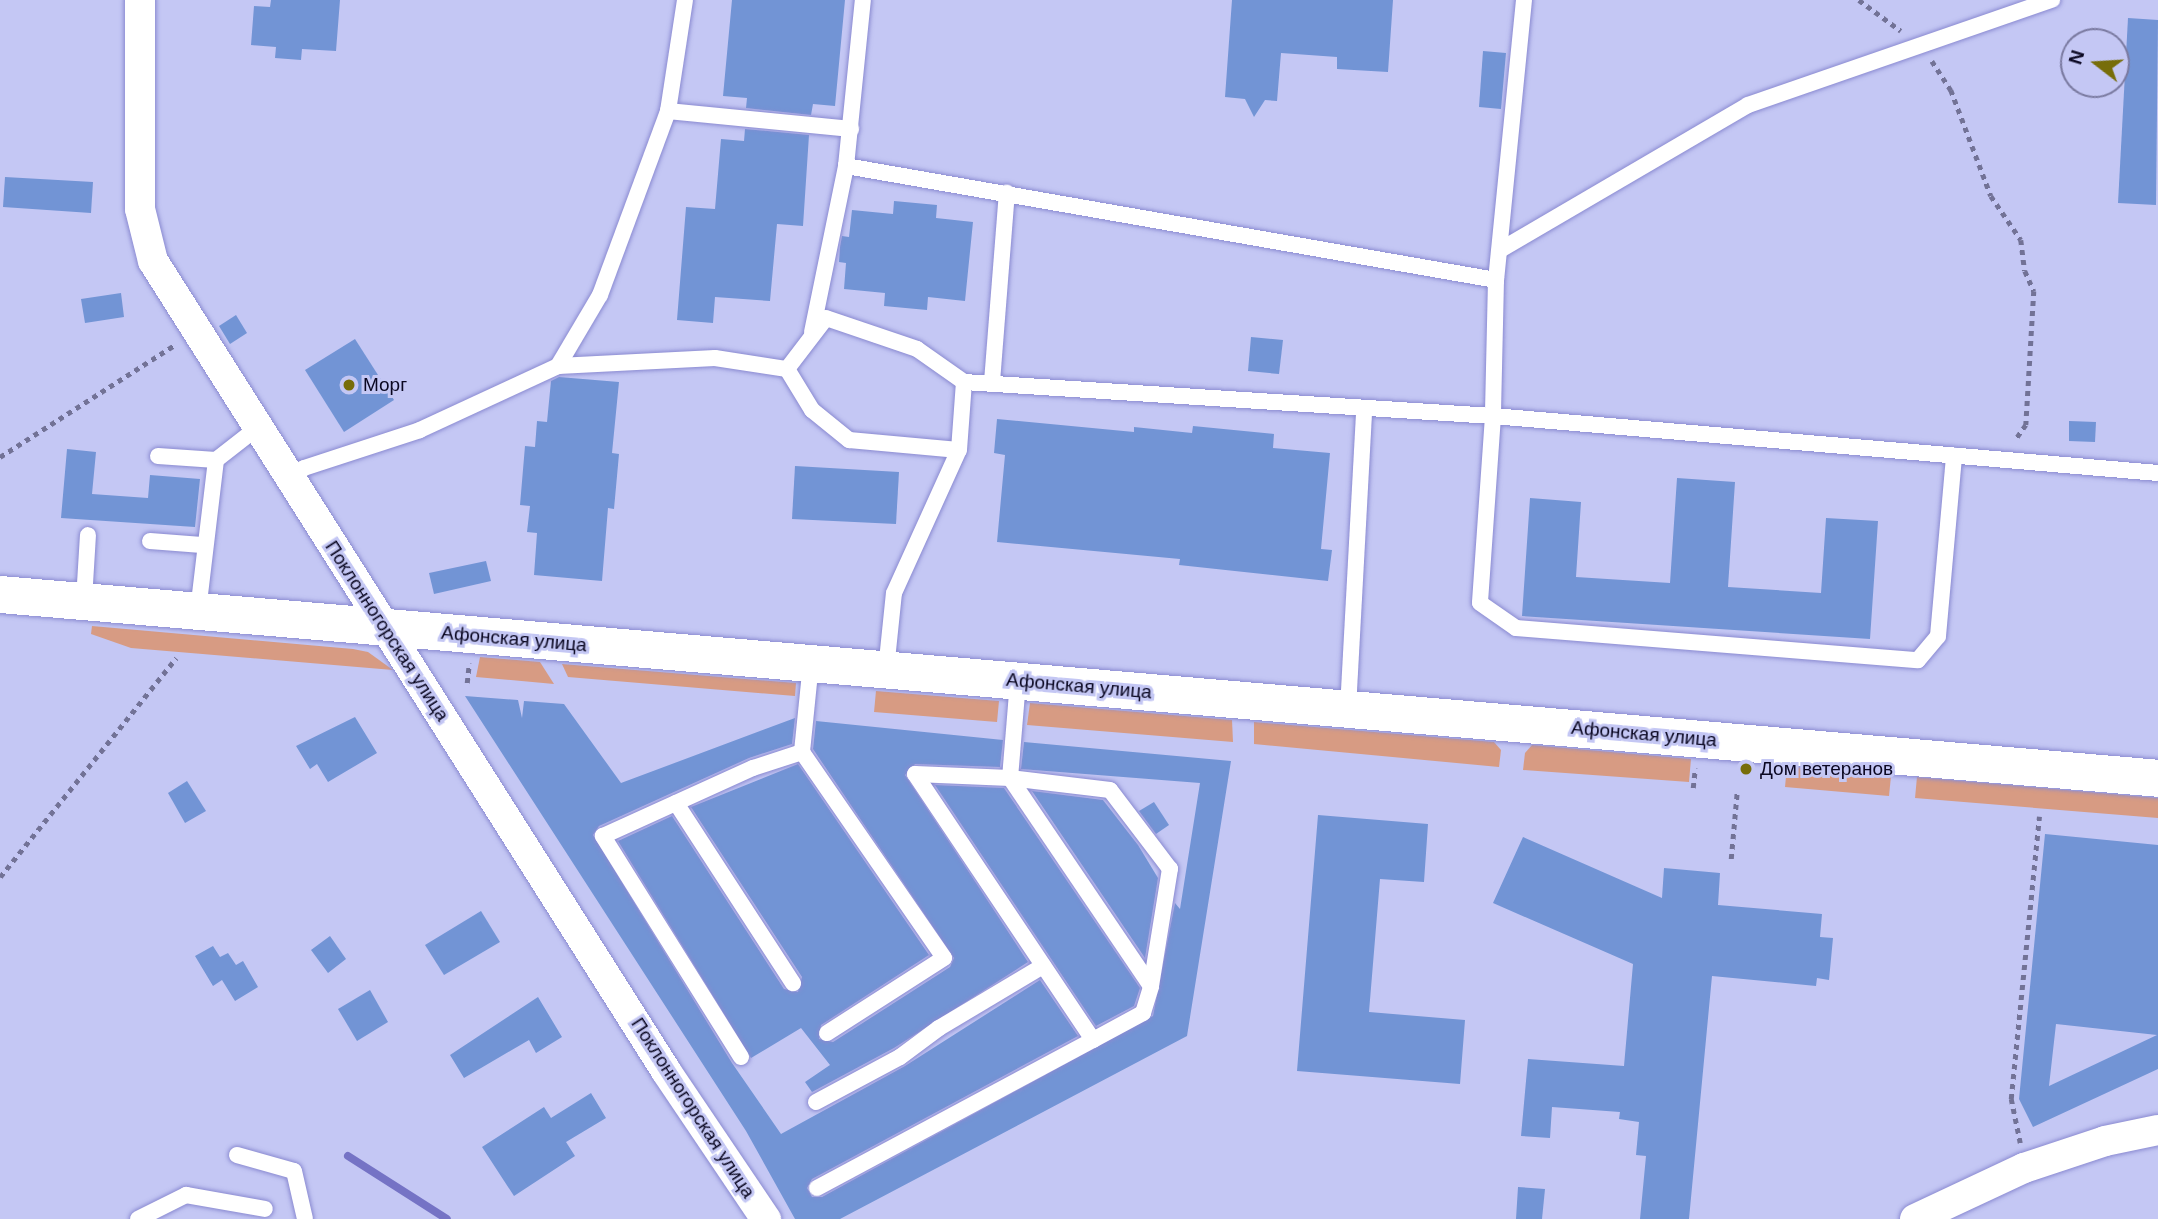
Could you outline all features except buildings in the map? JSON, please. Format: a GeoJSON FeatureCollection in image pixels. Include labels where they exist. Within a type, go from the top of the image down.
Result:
{"type":"FeatureCollection","features":[{"type":"Feature","properties":{"kind":"street","name":"Поклонногорская улица"},"geometry":{"type":"LineString","coordinates":[[140,0],[140,209],[153,261],[666,1072],[766,1219]]}},
{"type":"Feature","properties":{"kind":"street","name":"Афонская улица"},"geometry":{"type":"LineString","coordinates":[[0,594],[2158,778]]}},
{"type":"Feature","properties":{"kind":"street"},"geometry":{"type":"LineString","coordinates":[[1915,1219],[2024,1168],[2158,1130]]}},
{"type":"Feature","properties":{"kind":"lane"},"geometry":{"type":"LineString","coordinates":[[558,366],[600,295],[668,111],[685,0]]}},
{"type":"Feature","properties":{"kind":"lane"},"geometry":{"type":"LineString","coordinates":[[812,332],[846,166],[863,0]]}},
{"type":"Feature","properties":{"kind":"lane"},"geometry":{"type":"LineString","coordinates":[[1524,0],[1496,280],[1493,416],[1480,603],[1516,628],[1918,660],[1938,636],[1954,456]]}},
{"type":"Feature","properties":{"kind":"lane"},"geometry":{"type":"LineString","coordinates":[[1500,250],[1748,105],[2052,0]]}},
{"type":"Feature","properties":{"kind":"lane"},"geometry":{"type":"LineString","coordinates":[[668,111],[851,129]]}},
{"type":"Feature","properties":{"kind":"lane"},"geometry":{"type":"LineString","coordinates":[[846,166],[1496,280]]}},
{"type":"Feature","properties":{"kind":"lane"},"geometry":{"type":"LineString","coordinates":[[992,382],[1007,193]]}},
{"type":"Feature","properties":{"kind":"lane"},"geometry":{"type":"LineString","coordinates":[[787,369],[812,332],[826,318],[917,349],[964,382],[1364,411],[1493,416],[2158,473]]}},
{"type":"Feature","properties":{"kind":"lane"},"geometry":{"type":"LineString","coordinates":[[288,477],[304,468],[421,430],[558,366],[715,358],[787,369],[812,410],[849,440],[959,450]]}},
{"type":"Feature","properties":{"kind":"lane"},"geometry":{"type":"LineString","coordinates":[[886,670],[894,593],[959,450],[964,382]]}},
{"type":"Feature","properties":{"kind":"lane"},"geometry":{"type":"LineString","coordinates":[[1348,709],[1364,411]]}},
{"type":"Feature","properties":{"kind":"lane"},"geometry":{"type":"LineString","coordinates":[[158,456],[216,460],[257,428]]}},
{"type":"Feature","properties":{"kind":"lane"},"geometry":{"type":"LineString","coordinates":[[198,611],[202,545],[210,528],[216,460]]}},
{"type":"Feature","properties":{"kind":"lane"},"geometry":{"type":"LineString","coordinates":[[84,600],[88,535]]}},
{"type":"Feature","properties":{"kind":"lane"},"geometry":{"type":"LineString","coordinates":[[150,541],[202,545]]}},
{"type":"Feature","properties":{"kind":"lane"},"geometry":{"type":"LineString","coordinates":[[811,663],[802,752],[944,958],[827,1033]]}},
{"type":"Feature","properties":{"kind":"lane"},"geometry":{"type":"LineString","coordinates":[[1018,681],[1010,778],[1152,986]]}},
{"type":"Feature","properties":{"kind":"lane"},"geometry":{"type":"LineString","coordinates":[[741,1057],[603,836],[802,752]]}},
{"type":"Feature","properties":{"kind":"lane"},"geometry":{"type":"LineString","coordinates":[[817,1188],[1093,1040],[1143,1013],[1152,986],[1170,869],[1110,790],[1010,778],[915,774],[1093,1040]]}},
{"type":"Feature","properties":{"kind":"lane"},"geometry":{"type":"LineString","coordinates":[[676,803],[793,983]]}},
{"type":"Feature","properties":{"kind":"lane"},"geometry":{"type":"LineString","coordinates":[[816,1102],[900,1057],[939,1028],[1043,966]]}},
{"type":"Feature","properties":{"kind":"lane"},"geometry":{"type":"LineString","coordinates":[[237,1155],[294,1171],[305,1219]]}},
{"type":"Feature","properties":{"kind":"lane"},"geometry":{"type":"LineString","coordinates":[[138,1219],[186,1195],[265,1209]]}},
{"type":"Feature","properties":{"kind":"path"},"geometry":{"type":"LineString","coordinates":[[1858,0],[1921,45],[1951,90],[1991,196],[2021,240],[2025,271],[2034,291],[2026,425],[2003,459]]}},
{"type":"Feature","properties":{"kind":"path"},"geometry":{"type":"LineString","coordinates":[[0,457],[196,330]]}},
{"type":"Feature","properties":{"kind":"path"},"geometry":{"type":"LineString","coordinates":[[467,683],[470,654]]}},
{"type":"Feature","properties":{"kind":"path"},"geometry":{"type":"LineString","coordinates":[[0,877],[177,658]]}},
{"type":"Feature","properties":{"kind":"path"},"geometry":{"type":"LineString","coordinates":[[1693,788],[1696,760]]}},
{"type":"Feature","properties":{"kind":"path"},"geometry":{"type":"LineString","coordinates":[[1731,859],[1737,792]]}},
{"type":"Feature","properties":{"kind":"path"},"geometry":{"type":"LineString","coordinates":[[2024,1168],[2011,1099],[2039,817]]}},
{"type":"Feature","properties":{"kind":"shaded area"},"geometry":{"type":"Polygon","coordinates":[[[92,626],[353,649],[368,652],[393,670],[131,648],[91,634],[92,626]]]}},
{"type":"Feature","properties":{"kind":"shaded area"},"geometry":{"type":"Polygon","coordinates":[[[480,657],[540,662],[554,684],[476,677],[480,657]]]}},
{"type":"Feature","properties":{"kind":"shaded area"},"geometry":{"type":"Polygon","coordinates":[[[562,664],[796,683],[795,696],[568,677],[562,664]]]}},
{"type":"Feature","properties":{"kind":"shaded area"},"geometry":{"type":"Polygon","coordinates":[[[876,691],[999,701],[997,722],[874,712],[876,691]]]}},
{"type":"Feature","properties":{"kind":"shaded area"},"geometry":{"type":"Polygon","coordinates":[[[1030,703],[1232,720],[1233,742],[1027,725],[1030,703]]]}},
{"type":"Feature","properties":{"kind":"shaded area"},"geometry":{"type":"Polygon","coordinates":[[[1254,722],[1494,742],[1501,750],[1499,767],[1254,744],[1254,722]]]}},
{"type":"Feature","properties":{"kind":"shaded area"},"geometry":{"type":"Polygon","coordinates":[[[1532,745],[1691,759],[1689,782],[1523,770],[1525,753],[1532,745]]]}},
{"type":"Feature","properties":{"kind":"shaded area"},"geometry":{"type":"Polygon","coordinates":[[[1787,766],[1891,776],[1889,796],[1785,787],[1787,766]]]}},
{"type":"Feature","properties":{"kind":"shaded area"},"geometry":{"type":"Polygon","coordinates":[[[1917,777],[2158,798],[2158,818],[1915,798],[1917,777]]]}},
{"type":"Feature","properties":{"kind":"waterway"},"geometry":{"type":"LineString","coordinates":[[348,1156],[447,1219]]}},
{"type":"Feature","properties":{"kind":"place","name":"Морг"},"geometry":{"type":"Point","coordinates":[349,385]}},
{"type":"Feature","properties":{"kind":"place","name":"Дом ветеранов"},"geometry":{"type":"Point","coordinates":[1746,769]}}]}
